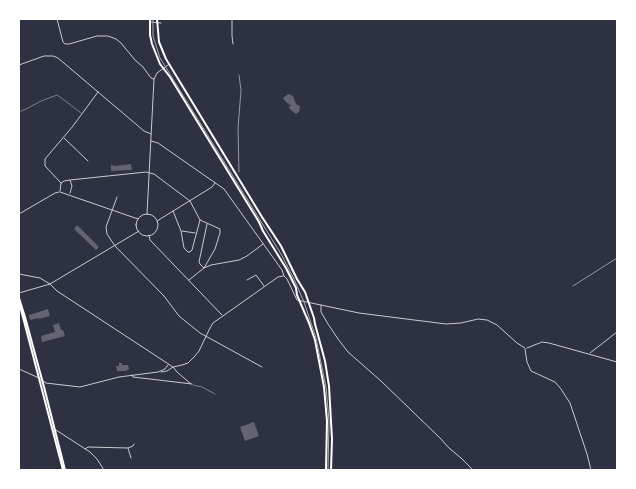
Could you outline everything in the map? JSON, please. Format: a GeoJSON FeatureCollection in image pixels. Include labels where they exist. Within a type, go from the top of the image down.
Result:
{"type":"FeatureCollection","features":[{"type":"Feature","properties":{"kind":"main road"},"geometry":{"type":"LineString","coordinates":[[150,20],[154,52],[282,260],[291,276],[310,323],[324,387],[327,421],[326,470]]}},
{"type":"Feature","properties":{"kind":"main road"},"geometry":{"type":"LineString","coordinates":[[157,20],[159,42],[169,65],[281,246],[305,292],[325,361],[329,386],[332,439],[331,470]]}},
{"type":"Feature","properties":{"kind":"main road"},"geometry":{"type":"LineString","coordinates":[[19,298],[55,429],[64,470]]}},
{"type":"Feature","properties":{"kind":"main road"},"geometry":{"type":"LineString","coordinates":[[19,302],[64,470]]}},
{"type":"Feature","properties":{"kind":"street"},"geometry":{"type":"LineString","coordinates":[[57,19],[64,43],[69,44],[97,36],[108,36],[116,39],[154,79]]}},
{"type":"Feature","properties":{"kind":"street"},"geometry":{"type":"LineString","coordinates":[[232,19],[233,44]]}},
{"type":"Feature","properties":{"kind":"street"},"geometry":{"type":"LineString","coordinates":[[150,20],[157,20],[162,23]]}},
{"type":"Feature","properties":{"kind":"street"},"geometry":{"type":"LineString","coordinates":[[19,65],[44,56],[55,57],[71,68],[144,131],[151,134]]}},
{"type":"Feature","properties":{"kind":"street"},"geometry":{"type":"LineString","coordinates":[[147,214],[154,79],[157,73],[169,65]]}},
{"type":"Feature","properties":{"kind":"street"},"geometry":{"type":"LineString","coordinates":[[60,192],[61,183],[45,165],[46,157],[98,92]]}},
{"type":"Feature","properties":{"kind":"street"},"geometry":{"type":"LineString","coordinates":[[63,138],[88,161]]}},
{"type":"Feature","properties":{"kind":"street"},"geometry":{"type":"LineString","coordinates":[[151,141],[158,143],[224,189],[282,270],[295,298],[301,302],[376,316],[446,324],[487,320],[497,325],[517,344],[525,348],[542,342],[617,362]]}},
{"type":"Feature","properties":{"kind":"street"},"geometry":{"type":"LineString","coordinates":[[61,183],[70,180],[149,172],[190,201],[200,220],[218,228],[220,233],[212,255],[204,268],[189,281]]}},
{"type":"Feature","properties":{"kind":"street"},"geometry":{"type":"LineString","coordinates":[[70,180],[72,186],[70,194]]}},
{"type":"Feature","properties":{"kind":"street"},"geometry":{"type":"LineString","coordinates":[[157,221],[212,187],[215,183]]}},
{"type":"Feature","properties":{"kind":"street"},"geometry":{"type":"LineString","coordinates":[[19,214],[60,192],[138,219]]}},
{"type":"Feature","properties":{"kind":"street"},"geometry":{"type":"LineString","coordinates":[[117,197],[106,228],[115,246],[164,296],[180,316],[205,337],[262,367]]}},
{"type":"Feature","properties":{"kind":"street"},"geometry":{"type":"LineString","coordinates":[[173,211],[181,231],[184,248],[188,252],[192,250],[200,220]]}},
{"type":"Feature","properties":{"kind":"street"},"geometry":{"type":"LineString","coordinates":[[147,214],[154,216],[157,221],[157,229],[153,234],[149,235],[139,231],[137,225],[138,219],[147,214]]}},
{"type":"Feature","properties":{"kind":"street"},"geometry":{"type":"LineString","coordinates":[[204,268],[199,262],[208,224]]}},
{"type":"Feature","properties":{"kind":"street"},"geometry":{"type":"LineString","coordinates":[[19,293],[50,284],[139,231]]}},
{"type":"Feature","properties":{"kind":"street"},"geometry":{"type":"LineString","coordinates":[[181,231],[196,234]]}},
{"type":"Feature","properties":{"kind":"street"},"geometry":{"type":"LineString","coordinates":[[149,235],[150,240],[223,316]]}},
{"type":"Feature","properties":{"kind":"street"},"geometry":{"type":"LineString","coordinates":[[204,268],[239,260],[264,244]]}},
{"type":"Feature","properties":{"kind":"street"},"geometry":{"type":"LineString","coordinates":[[19,274],[40,278],[50,284],[57,291],[173,367],[176,372],[192,384]]}},
{"type":"Feature","properties":{"kind":"street"},"geometry":{"type":"LineString","coordinates":[[247,280],[256,275],[265,287]]}},
{"type":"Feature","properties":{"kind":"street"},"geometry":{"type":"LineString","coordinates":[[19,369],[46,383],[80,387],[116,377],[167,371],[173,367],[182,366],[194,357],[214,323],[278,277],[284,276]]}},
{"type":"Feature","properties":{"kind":"street"},"geometry":{"type":"LineString","coordinates":[[321,305],[321,312],[348,352],[381,381],[448,448],[474,470]]}},
{"type":"Feature","properties":{"kind":"street"},"geometry":{"type":"LineString","coordinates":[[589,353],[617,332]]}},
{"type":"Feature","properties":{"kind":"street"},"geometry":{"type":"LineString","coordinates":[[525,348],[526,362],[529,369],[555,382],[570,403],[591,470]]}},
{"type":"Feature","properties":{"kind":"street"},"geometry":{"type":"LineString","coordinates":[[158,372],[166,369],[169,365]]}},
{"type":"Feature","properties":{"kind":"street"},"geometry":{"type":"LineString","coordinates":[[132,375],[133,377],[192,384]]}},
{"type":"Feature","properties":{"kind":"street"},"geometry":{"type":"LineString","coordinates":[[50,421],[55,429],[97,459],[104,470]]}},
{"type":"Feature","properties":{"kind":"street"},"geometry":{"type":"LineString","coordinates":[[84,449],[88,447],[128,448],[134,444]]}},
{"type":"Feature","properties":{"kind":"street"},"geometry":{"type":"LineString","coordinates":[[128,448],[131,458]]}},
{"type":"Feature","properties":{"kind":"lane"},"geometry":{"type":"LineString","coordinates":[[19,112],[57,95],[82,114]]}},
{"type":"Feature","properties":{"kind":"lane"},"geometry":{"type":"LineString","coordinates":[[192,384],[215,394]]}},
{"type":"Feature","properties":{"kind":"path"},"geometry":{"type":"LineString","coordinates":[[238,174],[240,170],[238,128],[241,90],[239,75]]}},
{"type":"Feature","properties":{"kind":"path"},"geometry":{"type":"LineString","coordinates":[[573,286],[617,258]]}},
{"type":"Feature","properties":{"kind":"building"},"geometry":{"type":"Polygon","coordinates":[[[288,94],[293,96],[296,104],[300,106],[299,112],[296,114],[289,108],[291,106],[283,98],[288,94]]]}},
{"type":"Feature","properties":{"kind":"building"},"geometry":{"type":"Polygon","coordinates":[[[131,164],[132,170],[111,171],[111,165],[131,164]]]}},
{"type":"Feature","properties":{"kind":"building"},"geometry":{"type":"Polygon","coordinates":[[[77,225],[99,247],[96,250],[74,229],[77,225]]]}},
{"type":"Feature","properties":{"kind":"building"},"geometry":{"type":"Polygon","coordinates":[[[48,309],[50,316],[30,320],[29,315],[48,309]]]}},
{"type":"Feature","properties":{"kind":"building"},"geometry":{"type":"Polygon","coordinates":[[[59,323],[65,336],[42,342],[41,336],[55,332],[53,325],[59,323]]]}},
{"type":"Feature","properties":{"kind":"building"},"geometry":{"type":"Polygon","coordinates":[[[119,363],[128,365],[129,369],[117,371],[116,366],[119,366],[119,363]]]}},
{"type":"Feature","properties":{"kind":"building"},"geometry":{"type":"Polygon","coordinates":[[[254,422],[259,436],[245,441],[240,427],[254,422]]]}},
{"type":"Feature","properties":{"kind":"tram line"},"geometry":{"type":"LineString","coordinates":[[153,19],[153,36],[160,58],[281,254],[304,302],[316,338],[326,387],[329,421],[328,470]]}}]}
